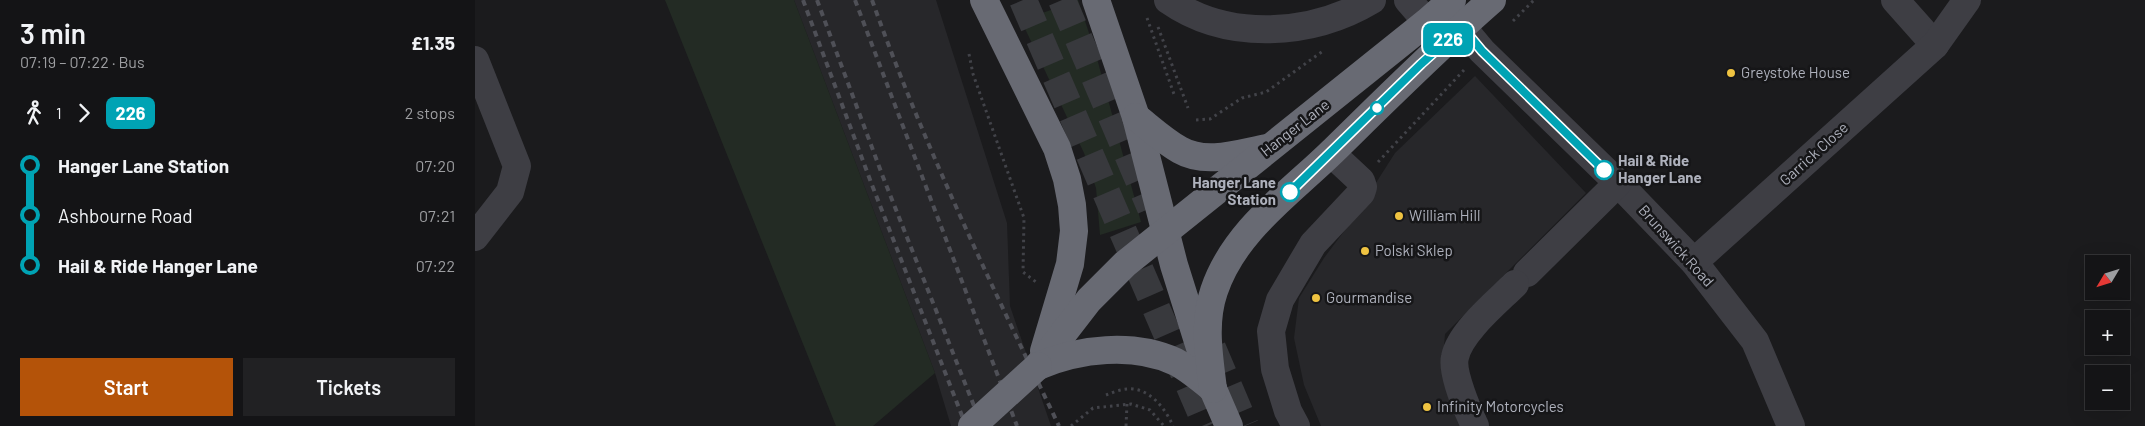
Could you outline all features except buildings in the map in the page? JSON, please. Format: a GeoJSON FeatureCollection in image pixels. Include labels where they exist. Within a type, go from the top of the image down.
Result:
{"type":"FeatureCollection","features":[{"type":"Feature","properties":{"kind":"highway"},"geometry":{"type":"LineString","coordinates":[[984,0],[1057,148],[1073,205],[1073,239],[1070,264],[1037,366]]}},
{"type":"Feature","properties":{"kind":"highway"},"geometry":{"type":"LineString","coordinates":[[1096,0],[1136,117],[1164,231],[1213,389],[1229,426]]}},
{"type":"Feature","properties":{"kind":"highway","name":"Hanger Lane"},"geometry":{"type":"LineString","coordinates":[[1037,366],[1101,285],[1164,231],[1427,22],[1452,0]]}},
{"type":"Feature","properties":{"kind":"highway"},"geometry":{"type":"LineString","coordinates":[[1213,389],[1207,325],[1209,306],[1219,278],[1247,232],[1331,153],[1421,64],[1492,0]]}},
{"type":"Feature","properties":{"kind":"highway"},"geometry":{"type":"LineString","coordinates":[[1136,117],[1175,147],[1195,156],[1220,156],[1270,147]]}},
{"type":"Feature","properties":{"kind":"highway"},"geometry":{"type":"LineString","coordinates":[[972,426],[1037,366],[1058,358],[1079,354],[1109,350],[1139,351],[1175,362],[1213,389]]}},
{"type":"Feature","properties":{"kind":"street"},"geometry":{"type":"LineString","coordinates":[[1162,9],[1249,29],[1286,29],[1333,20],[1372,0]]}},
{"type":"Feature","properties":{"kind":"street"},"geometry":{"type":"LineString","coordinates":[[1408,0],[1427,22]]}},
{"type":"Feature","properties":{"kind":"street"},"geometry":{"type":"LineString","coordinates":[[1895,0],[1935,45]]}},
{"type":"Feature","properties":{"kind":"street","name":"Garrick Close"},"geometry":{"type":"LineString","coordinates":[[1694,262],[1935,45],[1967,0]]}},
{"type":"Feature","properties":{"kind":"street","name":"Brunswick Road"},"geometry":{"type":"LineString","coordinates":[[1462,27],[1482,51],[1618,183],[1694,262],[1755,341],[1791,426]]}},
{"type":"Feature","properties":{"kind":"street"},"geometry":{"type":"LineString","coordinates":[[475,60],[517,166],[510,192],[475,237]]}},
{"type":"Feature","properties":{"kind":"street"},"geometry":{"type":"LineString","coordinates":[[1296,426],[1288,411],[1275,369],[1271,331],[1280,300],[1313,244],[1361,193],[1363,187],[1361,181],[1331,153]]}},
{"type":"Feature","properties":{"kind":"street"},"geometry":{"type":"LineString","coordinates":[[1475,426],[1461,395],[1454,357],[1468,331],[1618,183]]}},
{"type":"Feature","properties":{"kind":"path"},"geometry":{"type":"LineString","coordinates":[[1509,24],[1534,0]]}},
{"type":"Feature","properties":{"kind":"path"},"geometry":{"type":"LineString","coordinates":[[1162,9],[1188,108]]}},
{"type":"Feature","properties":{"kind":"path"},"geometry":{"type":"LineString","coordinates":[[1144,12],[1175,98]]}},
{"type":"Feature","properties":{"kind":"path"},"geometry":{"type":"LineString","coordinates":[[1196,120],[1210,119],[1242,98],[1266,92],[1303,66],[1338,39],[1333,20]]}},
{"type":"Feature","properties":{"kind":"path"},"geometry":{"type":"LineString","coordinates":[[969,54],[973,74],[1024,218],[1023,272]]}},
{"type":"Feature","properties":{"kind":"path"},"geometry":{"type":"LineString","coordinates":[[1361,181],[1470,63]]}},
{"type":"Feature","properties":{"kind":"path"},"geometry":{"type":"LineString","coordinates":[[1105,395],[1121,389],[1134,389],[1149,395],[1160,404],[1173,426]]}},
{"type":"Feature","properties":{"kind":"path"},"geometry":{"type":"LineString","coordinates":[[1127,404],[1127,426]]}},
{"type":"Feature","properties":{"kind":"path"},"geometry":{"type":"LineString","coordinates":[[1071,426],[1093,408],[1127,404],[1150,410],[1164,426]]}},
{"type":"Feature","properties":{"kind":"shaded area"},"geometry":{"type":"Polygon","coordinates":[[[665,0],[794,0],[935,373],[873,426],[836,426],[665,0]]]}},
{"type":"Feature","properties":{"kind":"shaded area"},"geometry":{"type":"Polygon","coordinates":[[[794,0],[936,0],[1007,223],[1010,306],[1051,426],[951,426],[935,373],[794,0]]]}},
{"type":"Feature","properties":{"kind":"shaded area"},"geometry":{"type":"Polygon","coordinates":[[[1067,0],[1078,0],[1095,51],[1141,222],[1100,235],[1096,188],[1084,153],[1019,16],[1050,10],[1067,0]]]}},
{"type":"Feature","properties":{"kind":"shaded area"},"geometry":{"type":"Polygon","coordinates":[[[1475,76],[1586,193],[1445,334],[1442,369],[1468,426],[1321,426],[1304,385],[1294,338],[1299,298],[1395,153],[1475,76]]]}},
{"type":"Feature","properties":{"kind":"tunnel"},"geometry":{"type":"LineString","coordinates":[[1023,0],[1207,426]]}},
{"type":"Feature","properties":{"kind":"tunnel"},"geometry":{"type":"LineString","coordinates":[[1062,0],[1151,208]]}},
{"type":"Feature","properties":{"kind":"tunnel"},"geometry":{"type":"LineString","coordinates":[[1212,348],[1245,426]]}},
{"type":"Feature","properties":{"kind":"railway"},"geometry":{"type":"LineString","coordinates":[[803,0],[872,185],[966,426]]}},
{"type":"Feature","properties":{"kind":"railway"},"geometry":{"type":"LineString","coordinates":[[817,0],[883,177],[982,426]]}},
{"type":"Feature","properties":{"kind":"railway"},"geometry":{"type":"LineString","coordinates":[[855,0],[1017,426]]}},
{"type":"Feature","properties":{"kind":"railway"},"geometry":{"type":"LineString","coordinates":[[872,0],[936,162],[1059,426]]}},
{"type":"Feature","properties":{"kind":"bus line","name":"226"},"geometry":{"type":"LineString","coordinates":[[1290,192],[1421,64],[1462,27],[1482,51],[1604,170]]}},
{"type":"Feature","properties":{"kind":"place","name":"Greystoke House"},"geometry":{"type":"Point","coordinates":[1731,73]}},
{"type":"Feature","properties":{"kind":"place","name":"Hail & Ride Hanger Lane"},"geometry":{"type":"Point","coordinates":[1604,170]}},
{"type":"Feature","properties":{"kind":"place","name":"Hanger Lane Station"},"geometry":{"type":"Point","coordinates":[1290,192]}},
{"type":"Feature","properties":{"kind":"place","name":"William Hill"},"geometry":{"type":"Point","coordinates":[1399,216]}},
{"type":"Feature","properties":{"kind":"place","name":"Polski Sklep"},"geometry":{"type":"Point","coordinates":[1365,251]}},
{"type":"Feature","properties":{"kind":"place","name":"Gourmandise"},"geometry":{"type":"Point","coordinates":[1316,298]}},
{"type":"Feature","properties":{"kind":"place","name":"Infinity Motorcycles"},"geometry":{"type":"Point","coordinates":[1427,407]}}]}
